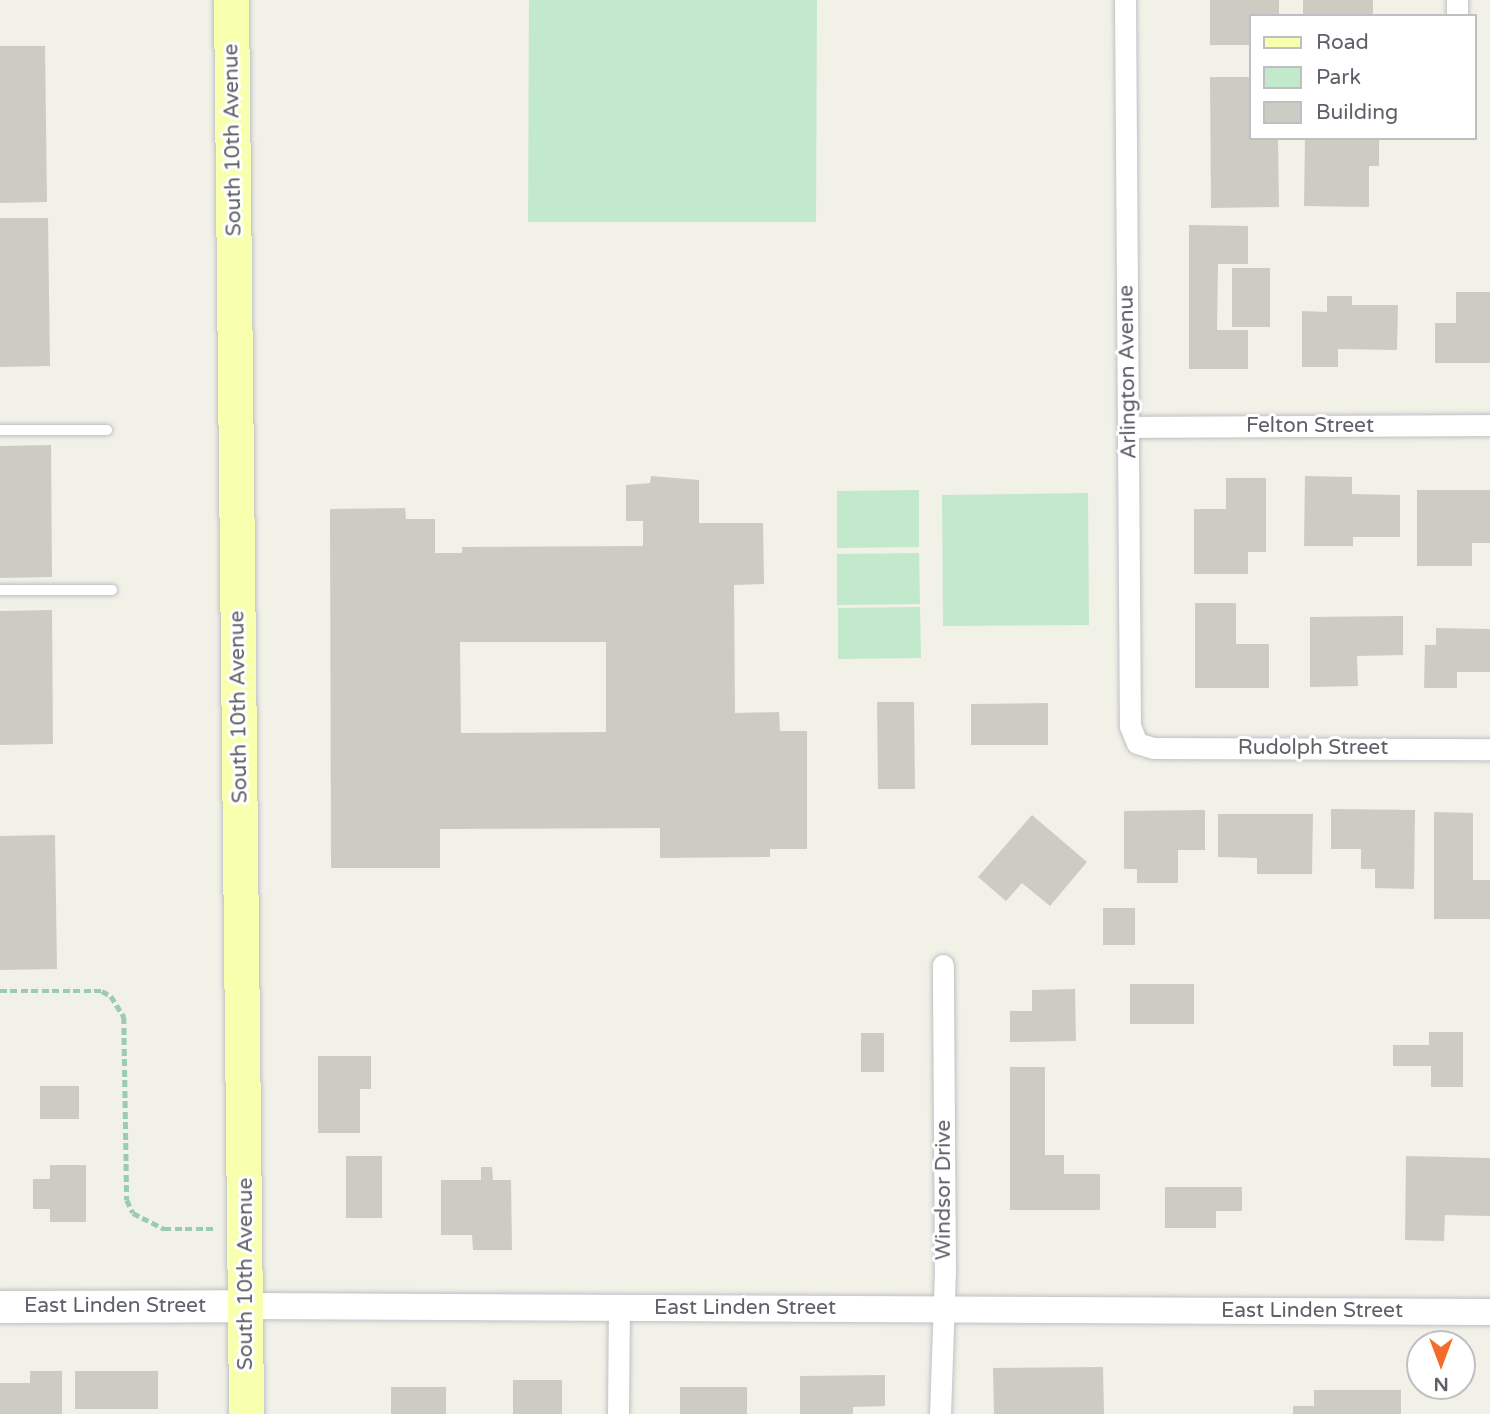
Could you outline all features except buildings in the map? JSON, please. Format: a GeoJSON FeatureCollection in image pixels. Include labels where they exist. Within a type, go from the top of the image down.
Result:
{"type":"FeatureCollection","features":[{"type":"Feature","properties":{"kind":"main road","name":"South 10th Avenue"},"geometry":{"type":"LineString","coordinates":[[231,0],[246,1414]]}},
{"type":"Feature","properties":{"kind":"main road","name":"East Linden Street"},"geometry":{"type":"LineString","coordinates":[[0,1307],[246,1306]]}},
{"type":"Feature","properties":{"kind":"street","name":"Arlington Avenue"},"geometry":{"type":"LineString","coordinates":[[1125,0],[1130,726],[1137,743]]}},
{"type":"Feature","properties":{"kind":"street","name":"Felton Street"},"geometry":{"type":"LineString","coordinates":[[1129,427],[1490,425]]}},
{"type":"Feature","properties":{"kind":"street","name":"Rudolph Street"},"geometry":{"type":"LineString","coordinates":[[1137,743],[1153,748],[1490,749]]}},
{"type":"Feature","properties":{"kind":"street","name":"Windsor Drive"},"geometry":{"type":"LineString","coordinates":[[940,1414],[943,1310],[943,965]]}},
{"type":"Feature","properties":{"kind":"street","name":"East Linden Street"},"geometry":{"type":"LineString","coordinates":[[246,1306],[1490,1312]]}},
{"type":"Feature","properties":{"kind":"street"},"geometry":{"type":"LineString","coordinates":[[618,1414],[619,1308]]}},
{"type":"Feature","properties":{"kind":"lane"},"geometry":{"type":"LineString","coordinates":[[0,430],[107,430]]}},
{"type":"Feature","properties":{"kind":"lane"},"geometry":{"type":"LineString","coordinates":[[0,590],[112,590]]}},
{"type":"Feature","properties":{"kind":"path"},"geometry":{"type":"LineString","coordinates":[[0,991],[102,991],[111,996],[124,1017],[127,1200],[133,1213],[164,1228],[245,1230]]}},
{"type":"Feature","properties":{"kind":"green space"},"geometry":{"type":"Polygon","coordinates":[[[529,0],[817,0],[816,222],[528,222],[529,0]]]}},
{"type":"Feature","properties":{"kind":"green space"},"geometry":{"type":"Polygon","coordinates":[[[919,490],[919,547],[837,548],[837,491],[919,490]]]}},
{"type":"Feature","properties":{"kind":"green space"},"geometry":{"type":"Polygon","coordinates":[[[1088,493],[1089,625],[943,626],[942,495],[1088,493]]]}},
{"type":"Feature","properties":{"kind":"green space"},"geometry":{"type":"Polygon","coordinates":[[[919,553],[920,604],[837,605],[837,554],[919,553]]]}},
{"type":"Feature","properties":{"kind":"green space"},"geometry":{"type":"Polygon","coordinates":[[[920,607],[921,658],[838,659],[838,608],[920,607]]]}}]}
